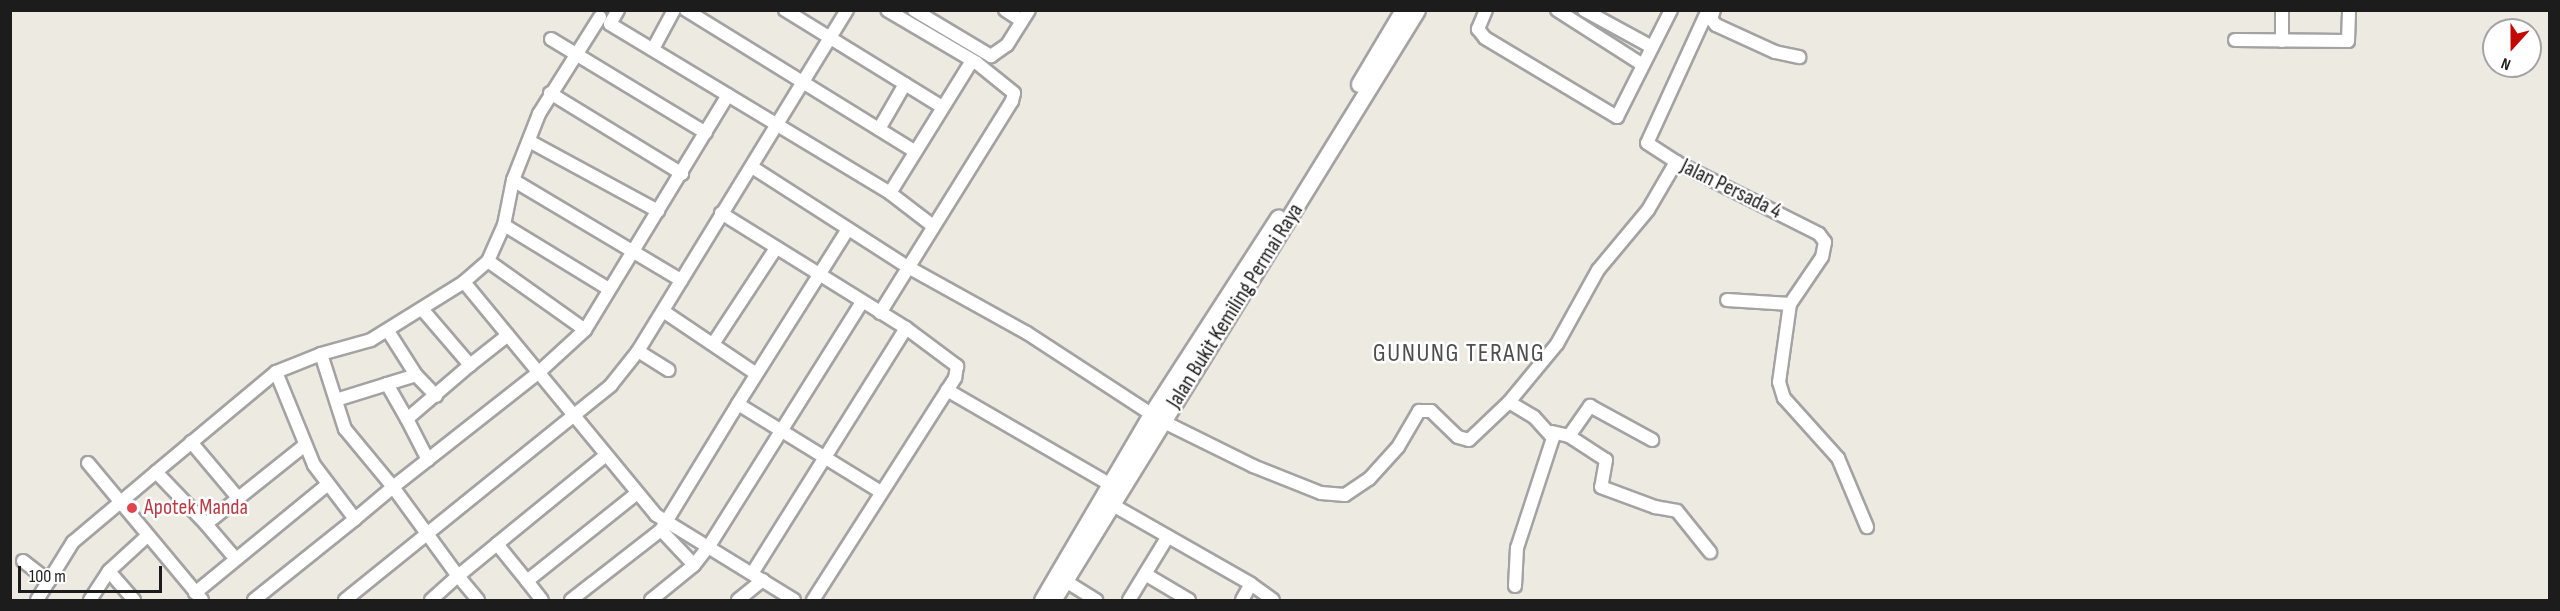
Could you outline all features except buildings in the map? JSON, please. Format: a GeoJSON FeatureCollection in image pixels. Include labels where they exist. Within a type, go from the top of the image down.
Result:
{"type":"FeatureCollection","features":[{"type":"Feature","properties":{"kind":"street"},"geometry":{"type":"LineString","coordinates":[[37,600],[73,542],[276,372],[321,354],[371,340],[464,282],[488,261],[504,225],[513,180],[550,93],[600,17],[618,10]]}},
{"type":"Feature","properties":{"kind":"street"},"geometry":{"type":"LineString","coordinates":[[652,49],[674,10]]}},
{"type":"Feature","properties":{"kind":"street"},"geometry":{"type":"LineString","coordinates":[[686,10],[800,84],[914,151]]}},
{"type":"Feature","properties":{"kind":"street"},"geometry":{"type":"LineString","coordinates":[[785,10],[942,107]]}},
{"type":"Feature","properties":{"kind":"street"},"geometry":{"type":"LineString","coordinates":[[353,598],[428,533],[611,385],[638,351],[847,10]]}},
{"type":"Feature","properties":{"kind":"street"},"geometry":{"type":"LineString","coordinates":[[880,313],[1014,97],[1008,86],[972,60],[887,10]]}},
{"type":"Feature","properties":{"kind":"street"},"geometry":{"type":"LineString","coordinates":[[914,10],[991,56],[1007,45],[1029,10]]}},
{"type":"Feature","properties":{"kind":"street"},"geometry":{"type":"LineString","coordinates":[[1005,10],[1022,21]]}},
{"type":"Feature","properties":{"kind":"street","name":"Jalan Bukit Kemiling Permai Raya"},"geometry":{"type":"LineString","coordinates":[[1042,600],[1061,578],[1111,504],[1156,418],[1295,192],[1403,10]]}},
{"type":"Feature","properties":{"kind":"street","name":"Jalan Bukit Kemiling Permai Raya"},"geometry":{"type":"LineString","coordinates":[[1053,600],[1061,578],[1109,484],[1156,418],[1417,10]]}},
{"type":"Feature","properties":{"kind":"street"},"geometry":{"type":"LineString","coordinates":[[1486,10],[1478,29],[1485,38],[1614,117],[1621,116],[1643,65],[1671,10]]}},
{"type":"Feature","properties":{"kind":"street"},"geometry":{"type":"LineString","coordinates":[[1557,10],[1643,65]]}},
{"type":"Feature","properties":{"kind":"street"},"geometry":{"type":"LineString","coordinates":[[1575,23],[1583,10],[1652,47]]}},
{"type":"Feature","properties":{"kind":"street","name":"Jalan Persada 4"},"geometry":{"type":"LineString","coordinates":[[1708,10],[1647,139],[1648,146],[1819,234],[1825,242],[1822,257],[1790,304]]}},
{"type":"Feature","properties":{"kind":"street"},"geometry":{"type":"LineString","coordinates":[[1714,10],[1713,22],[1726,30],[1775,52],[1799,57]]}},
{"type":"Feature","properties":{"kind":"street"},"geometry":{"type":"LineString","coordinates":[[2282,10],[2282,41]]}},
{"type":"Feature","properties":{"kind":"street"},"geometry":{"type":"LineString","coordinates":[[2235,40],[2348,41],[2349,10]]}},
{"type":"Feature","properties":{"kind":"street"},"geometry":{"type":"LineString","coordinates":[[600,17],[776,126],[890,193],[933,226]]}},
{"type":"Feature","properties":{"kind":"street"},"geometry":{"type":"LineString","coordinates":[[551,39],[706,133]]}},
{"type":"Feature","properties":{"kind":"street"},"geometry":{"type":"LineString","coordinates":[[890,193],[972,60]]}},
{"type":"Feature","properties":{"kind":"street"},"geometry":{"type":"LineString","coordinates":[[879,129],[905,84]]}},
{"type":"Feature","properties":{"kind":"street"},"geometry":{"type":"LineString","coordinates":[[550,93],[682,174]]}},
{"type":"Feature","properties":{"kind":"street"},"geometry":{"type":"LineString","coordinates":[[254,600],[538,373],[585,330],[728,96]]}},
{"type":"Feature","properties":{"kind":"street"},"geometry":{"type":"LineString","coordinates":[[529,141],[658,211]]}},
{"type":"Feature","properties":{"kind":"street"},"geometry":{"type":"LineString","coordinates":[[752,167],[908,267],[1027,333],[1156,418],[1253,466],[1321,493],[1345,495],[1369,480],[1398,447],[1419,411],[1431,411],[1458,436],[1469,440],[1509,402],[1557,344],[1598,270],[1648,210],[1676,162]]}},
{"type":"Feature","properties":{"kind":"street"},"geometry":{"type":"LineString","coordinates":[[513,180],[635,249],[681,280]]}},
{"type":"Feature","properties":{"kind":"street"},"geometry":{"type":"LineString","coordinates":[[721,213],[906,328],[957,366],[955,378],[813,600]]}},
{"type":"Feature","properties":{"kind":"street"},"geometry":{"type":"LineString","coordinates":[[504,225],[609,289]]}},
{"type":"Feature","properties":{"kind":"street"},"geometry":{"type":"LineString","coordinates":[[571,600],[662,526],[755,373],[848,229]]}},
{"type":"Feature","properties":{"kind":"street"},"geometry":{"type":"LineString","coordinates":[[713,344],[776,248]]}},
{"type":"Feature","properties":{"kind":"street"},"geometry":{"type":"LineString","coordinates":[[488,261],[585,330]]}},
{"type":"Feature","properties":{"kind":"street"},"geometry":{"type":"LineString","coordinates":[[464,282],[694,565]]}},
{"type":"Feature","properties":{"kind":"street"},"geometry":{"type":"LineString","coordinates":[[1727,300],[1790,304],[1779,382],[1784,398],[1839,458],[1867,526]]}},
{"type":"Feature","properties":{"kind":"street"},"geometry":{"type":"LineString","coordinates":[[651,600],[694,565],[709,546],[862,302]]}},
{"type":"Feature","properties":{"kind":"street"},"geometry":{"type":"LineString","coordinates":[[422,309],[470,366]]}},
{"type":"Feature","properties":{"kind":"street"},"geometry":{"type":"LineString","coordinates":[[663,311],[755,373]]}},
{"type":"Feature","properties":{"kind":"street"},"geometry":{"type":"LineString","coordinates":[[739,600],[758,576],[825,457],[906,328]]}},
{"type":"Feature","properties":{"kind":"street"},"geometry":{"type":"LineString","coordinates":[[388,331],[416,375],[436,396]]}},
{"type":"Feature","properties":{"kind":"street"},"geometry":{"type":"LineString","coordinates":[[407,419],[508,334]]}},
{"type":"Feature","properties":{"kind":"street"},"geometry":{"type":"LineString","coordinates":[[638,351],[669,370]]}},
{"type":"Feature","properties":{"kind":"street"},"geometry":{"type":"LineString","coordinates":[[321,354],[345,429],[393,487],[478,600]]}},
{"type":"Feature","properties":{"kind":"street"},"geometry":{"type":"LineString","coordinates":[[276,372],[306,445],[327,485],[355,519]]}},
{"type":"Feature","properties":{"kind":"street"},"geometry":{"type":"LineString","coordinates":[[336,400],[416,375]]}},
{"type":"Feature","properties":{"kind":"street"},"geometry":{"type":"LineString","coordinates":[[387,384],[428,460]]}},
{"type":"Feature","properties":{"kind":"street"},"geometry":{"type":"LineString","coordinates":[[947,390],[1109,484]]}},
{"type":"Feature","properties":{"kind":"street"},"geometry":{"type":"LineString","coordinates":[[1509,402],[1552,432],[1569,436],[1606,460],[1601,487],[1655,507],[1677,511],[1710,552]]}},
{"type":"Feature","properties":{"kind":"street"},"geometry":{"type":"LineString","coordinates":[[738,404],[881,492]]}},
{"type":"Feature","properties":{"kind":"street"},"geometry":{"type":"LineString","coordinates":[[1569,436],[1590,406],[1652,440]]}},
{"type":"Feature","properties":{"kind":"street"},"geometry":{"type":"LineString","coordinates":[[1515,586],[1517,548],[1552,442],[1552,432]]}},
{"type":"Feature","properties":{"kind":"street"},"geometry":{"type":"LineString","coordinates":[[191,442],[239,498]]}},
{"type":"Feature","properties":{"kind":"street"},"geometry":{"type":"LineString","coordinates":[[206,524],[306,445]]}},
{"type":"Feature","properties":{"kind":"street"},"geometry":{"type":"LineString","coordinates":[[430,600],[605,456]]}},
{"type":"Feature","properties":{"kind":"street"},"geometry":{"type":"LineString","coordinates":[[88,463],[198,597],[235,558],[327,485]]}},
{"type":"Feature","properties":{"kind":"street"},"geometry":{"type":"LineString","coordinates":[[156,472],[235,558]]}},
{"type":"Feature","properties":{"kind":"street"},"geometry":{"type":"LineString","coordinates":[[526,580],[636,494]]}},
{"type":"Feature","properties":{"kind":"street"},"geometry":{"type":"LineString","coordinates":[[1111,504],[1251,584],[1273,600]]}},
{"type":"Feature","properties":{"kind":"street"},"geometry":{"type":"LineString","coordinates":[[662,526],[709,546],[794,600]]}},
{"type":"Feature","properties":{"kind":"street"},"geometry":{"type":"LineString","coordinates":[[90,600],[109,571],[147,536]]}},
{"type":"Feature","properties":{"kind":"street"},"geometry":{"type":"LineString","coordinates":[[1129,600],[1167,538]]}},
{"type":"Feature","properties":{"kind":"street"},"geometry":{"type":"LineString","coordinates":[[497,544],[542,600]]}},
{"type":"Feature","properties":{"kind":"street"},"geometry":{"type":"LineString","coordinates":[[23,561],[49,581]]}},
{"type":"Feature","properties":{"kind":"street"},"geometry":{"type":"LineString","coordinates":[[109,571],[134,600]]}},
{"type":"Feature","properties":{"kind":"street"},"geometry":{"type":"LineString","coordinates":[[1145,574],[1189,600]]}},
{"type":"Feature","properties":{"kind":"street"},"geometry":{"type":"LineString","coordinates":[[1061,578],[1096,600]]}},
{"type":"Feature","properties":{"kind":"street"},"geometry":{"type":"LineString","coordinates":[[1242,600],[1251,584]]}},
{"type":"Feature","properties":{"kind":"place","name":"Apotek Manda"},"geometry":{"type":"Point","coordinates":[132,508]}},
{"type":"Feature","properties":{"kind":"district","name":"GUNUNG TERANG"},"geometry":{"type":"Point","coordinates":[1459,354]}}]}
